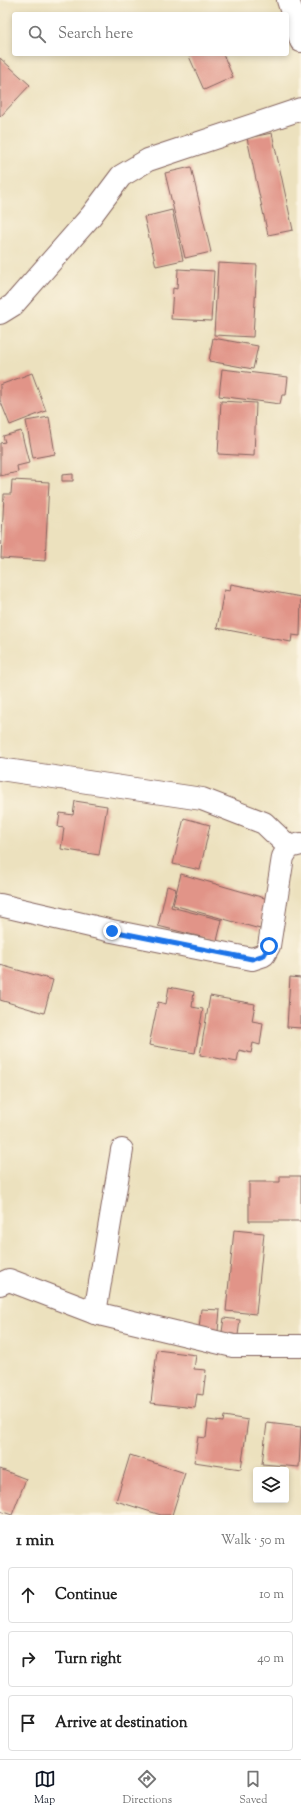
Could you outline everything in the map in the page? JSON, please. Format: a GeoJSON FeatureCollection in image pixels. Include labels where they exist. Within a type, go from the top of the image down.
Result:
{"type":"FeatureCollection","features":[{"type":"Feature","properties":{"kind":"street"},"geometry":{"type":"LineString","coordinates":[[288,0],[301,41]]}},
{"type":"Feature","properties":{"kind":"street"},"geometry":{"type":"LineString","coordinates":[[0,312],[13,305],[91,216],[121,176],[148,160],[301,109]]}},
{"type":"Feature","properties":{"kind":"street"},"geometry":{"type":"LineString","coordinates":[[0,769],[202,799],[264,823],[295,846],[283,857],[269,946],[264,955],[252,959],[112,931],[0,905]]}},
{"type":"Feature","properties":{"kind":"street"},"geometry":{"type":"LineString","coordinates":[[95,1313],[122,1150]]}},
{"type":"Feature","properties":{"kind":"street"},"geometry":{"type":"LineString","coordinates":[[0,1284],[9,1280],[95,1313],[232,1346],[301,1346]]}},
{"type":"Feature","properties":{"kind":"building"},"geometry":{"type":"Polygon","coordinates":[[[189,56],[224,56],[233,77],[204,90],[189,56]]]}},
{"type":"Feature","properties":{"kind":"building"},"geometry":{"type":"Polygon","coordinates":[[[0,58],[30,85],[0,117],[0,58]]]}},
{"type":"Feature","properties":{"kind":"building"},"geometry":{"type":"Polygon","coordinates":[[[272,133],[293,230],[268,235],[247,138],[272,133]]]}},
{"type":"Feature","properties":{"kind":"building"},"geometry":{"type":"Polygon","coordinates":[[[191,167],[211,252],[185,258],[165,173],[191,167]]]}},
{"type":"Feature","properties":{"kind":"building"},"geometry":{"type":"Polygon","coordinates":[[[172,210],[183,260],[156,266],[144,217],[172,210]]]}},
{"type":"Feature","properties":{"kind":"building"},"geometry":{"type":"Polygon","coordinates":[[[218,263],[257,265],[253,337],[214,335],[218,263]]]}},
{"type":"Feature","properties":{"kind":"building"},"geometry":{"type":"Polygon","coordinates":[[[178,269],[214,271],[211,321],[171,319],[173,288],[177,289],[178,269]]]}},
{"type":"Feature","properties":{"kind":"building"},"geometry":{"type":"Polygon","coordinates":[[[213,338],[258,346],[253,369],[209,361],[213,338]]]}},
{"type":"Feature","properties":{"kind":"building"},"geometry":{"type":"Polygon","coordinates":[[[222,369],[288,377],[286,395],[282,395],[280,404],[219,396],[222,369]]]}},
{"type":"Feature","properties":{"kind":"building"},"geometry":{"type":"Polygon","coordinates":[[[32,373],[46,411],[10,425],[0,400],[0,385],[32,373]]]}},
{"type":"Feature","properties":{"kind":"building"},"geometry":{"type":"Polygon","coordinates":[[[221,401],[256,403],[254,456],[218,454],[221,401]]]}},
{"type":"Feature","properties":{"kind":"building"},"geometry":{"type":"Polygon","coordinates":[[[49,417],[55,454],[33,458],[26,421],[49,417]]]}},
{"type":"Feature","properties":{"kind":"building"},"geometry":{"type":"Polygon","coordinates":[[[21,431],[29,463],[17,466],[18,472],[0,476],[0,443],[5,442],[3,436],[21,431]]]}},
{"type":"Feature","properties":{"kind":"building"},"geometry":{"type":"Polygon","coordinates":[[[73,474],[73,481],[62,481],[62,475],[73,474]]]}},
{"type":"Feature","properties":{"kind":"building"},"geometry":{"type":"Polygon","coordinates":[[[12,480],[49,482],[45,561],[1,558],[4,494],[11,494],[12,480]]]}},
{"type":"Feature","properties":{"kind":"building"},"geometry":{"type":"Polygon","coordinates":[[[231,584],[301,597],[300,636],[292,635],[291,642],[217,628],[224,590],[230,591],[231,584]]]}},
{"type":"Feature","properties":{"kind":"building"},"geometry":{"type":"Polygon","coordinates":[[[75,801],[107,806],[99,855],[61,849],[64,828],[58,827],[60,813],[73,815],[75,801]]]}},
{"type":"Feature","properties":{"kind":"building"},"geometry":{"type":"Polygon","coordinates":[[[184,818],[210,825],[200,870],[173,864],[184,818]]]}},
{"type":"Feature","properties":{"kind":"building"},"geometry":{"type":"Polygon","coordinates":[[[181,874],[268,899],[260,929],[173,905],[181,874]]]}},
{"type":"Feature","properties":{"kind":"building"},"geometry":{"type":"Polygon","coordinates":[[[167,886],[176,889],[171,907],[222,920],[217,941],[158,926],[167,886]]]}},
{"type":"Feature","properties":{"kind":"building"},"geometry":{"type":"Polygon","coordinates":[[[0,965],[53,980],[44,1013],[0,1000],[0,965]]]}},
{"type":"Feature","properties":{"kind":"building"},"geometry":{"type":"Polygon","coordinates":[[[290,977],[301,978],[301,1028],[287,1027],[290,977]]]}},
{"type":"Feature","properties":{"kind":"building"},"geometry":{"type":"Polygon","coordinates":[[[169,987],[194,992],[192,1007],[203,1009],[195,1053],[149,1045],[158,1002],[166,1004],[169,987]]]}},
{"type":"Feature","properties":{"kind":"building"},"geometry":{"type":"Polygon","coordinates":[[[210,996],[255,1004],[252,1021],[263,1023],[260,1045],[253,1043],[251,1053],[239,1050],[237,1062],[200,1055],[210,996]]]}},
{"type":"Feature","properties":{"kind":"building"},"geometry":{"type":"Polygon","coordinates":[[[280,1176],[301,1176],[301,1221],[249,1221],[249,1182],[280,1182],[280,1176]]]}},
{"type":"Feature","properties":{"kind":"building"},"geometry":{"type":"Polygon","coordinates":[[[234,1230],[264,1233],[256,1314],[226,1311],[234,1230]]]}},
{"type":"Feature","properties":{"kind":"building"},"geometry":{"type":"Polygon","coordinates":[[[201,1309],[220,1310],[218,1331],[199,1329],[201,1309]]]}},
{"type":"Feature","properties":{"kind":"building"},"geometry":{"type":"Polygon","coordinates":[[[224,1318],[240,1320],[238,1335],[222,1332],[224,1318]]]}},
{"type":"Feature","properties":{"kind":"building"},"geometry":{"type":"Polygon","coordinates":[[[157,1350],[196,1355],[194,1369],[206,1370],[203,1395],[197,1394],[195,1408],[151,1403],[157,1350]]]}},
{"type":"Feature","properties":{"kind":"building"},"geometry":{"type":"Polygon","coordinates":[[[224,1416],[248,1420],[241,1469],[194,1462],[198,1437],[206,1438],[208,1420],[223,1422],[224,1416]]]}},
{"type":"Feature","properties":{"kind":"building"},"geometry":{"type":"Polygon","coordinates":[[[267,1423],[301,1427],[299,1467],[262,1464],[267,1423]]]}},
{"type":"Feature","properties":{"kind":"building"},"geometry":{"type":"Polygon","coordinates":[[[130,1455],[185,1473],[172,1515],[161,1515],[116,1501],[130,1455]]]}},
{"type":"Feature","properties":{"kind":"building"},"geometry":{"type":"Polygon","coordinates":[[[0,1469],[26,1479],[12,1515],[0,1511],[0,1469]]]}},
{"type":"Feature","properties":{"kind":"route"},"geometry":{"type":"LineString","coordinates":[[112,931],[252,959],[264,955],[269,946]]}}]}
